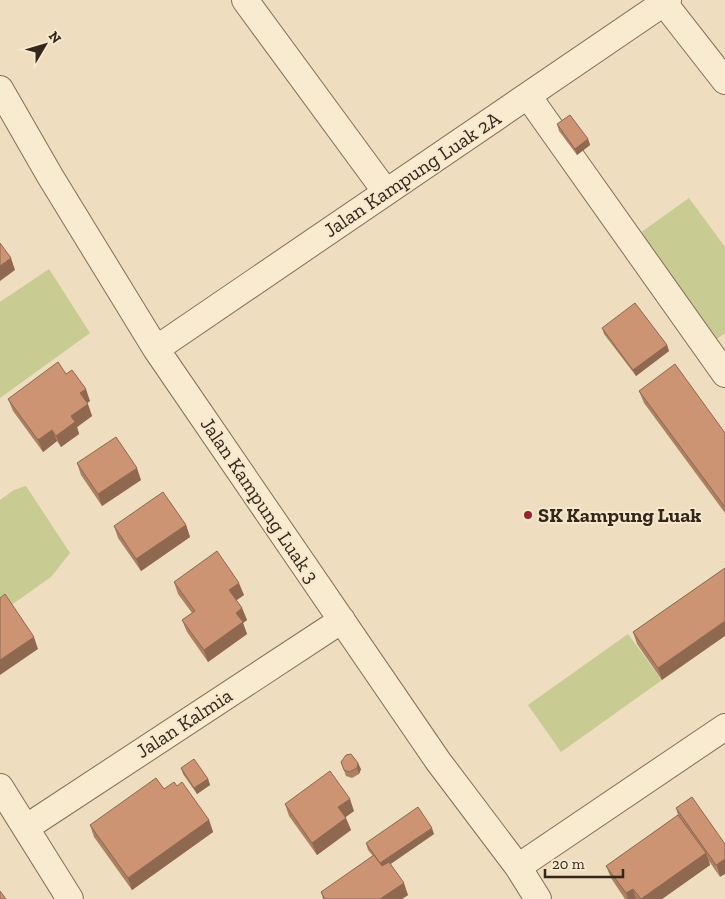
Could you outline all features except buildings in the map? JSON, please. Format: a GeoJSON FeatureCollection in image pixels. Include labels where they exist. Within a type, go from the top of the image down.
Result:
{"type":"FeatureCollection","features":[{"type":"Feature","properties":{"kind":"street"},"geometry":{"type":"LineString","coordinates":[[245,0],[386,192]]}},
{"type":"Feature","properties":{"kind":"street"},"geometry":{"type":"LineString","coordinates":[[666,1],[725,81]]}},
{"type":"Feature","properties":{"kind":"street","name":"Jalan Kampung Luak 2A"},"geometry":{"type":"LineString","coordinates":[[156,349],[666,1]]}},
{"type":"Feature","properties":{"kind":"street","name":"Jalan Kampung Luak 3"},"geometry":{"type":"LineString","coordinates":[[0,89],[50,176],[156,349],[438,761],[518,867],[538,899]]}},
{"type":"Feature","properties":{"kind":"street"},"geometry":{"type":"LineString","coordinates":[[528,96],[725,374]]}},
{"type":"Feature","properties":{"kind":"street","name":"Jalan Kalmia"},"geometry":{"type":"LineString","coordinates":[[27,826],[342,620]]}},
{"type":"Feature","properties":{"kind":"street"},"geometry":{"type":"LineString","coordinates":[[518,867],[725,727]]}},
{"type":"Feature","properties":{"kind":"street"},"geometry":{"type":"LineString","coordinates":[[0,787],[27,826],[70,899]]}},
{"type":"Feature","properties":{"kind":"green space"},"geometry":{"type":"Polygon","coordinates":[[[689,198],[725,247],[725,333],[717,339],[640,233],[689,198]]]}},
{"type":"Feature","properties":{"kind":"green space"},"geometry":{"type":"Polygon","coordinates":[[[49,269],[90,333],[0,398],[0,302],[49,269]]]}},
{"type":"Feature","properties":{"kind":"green space"},"geometry":{"type":"Polygon","coordinates":[[[26,486],[70,553],[51,577],[0,613],[0,500],[14,490],[26,486]]]}},
{"type":"Feature","properties":{"kind":"green space"},"geometry":{"type":"Polygon","coordinates":[[[628,634],[662,680],[561,752],[528,705],[628,634]]]}},
{"type":"Feature","properties":{"kind":"place","name":"SK Kampung Luak"},"geometry":{"type":"Point","coordinates":[528,515]}}]}
